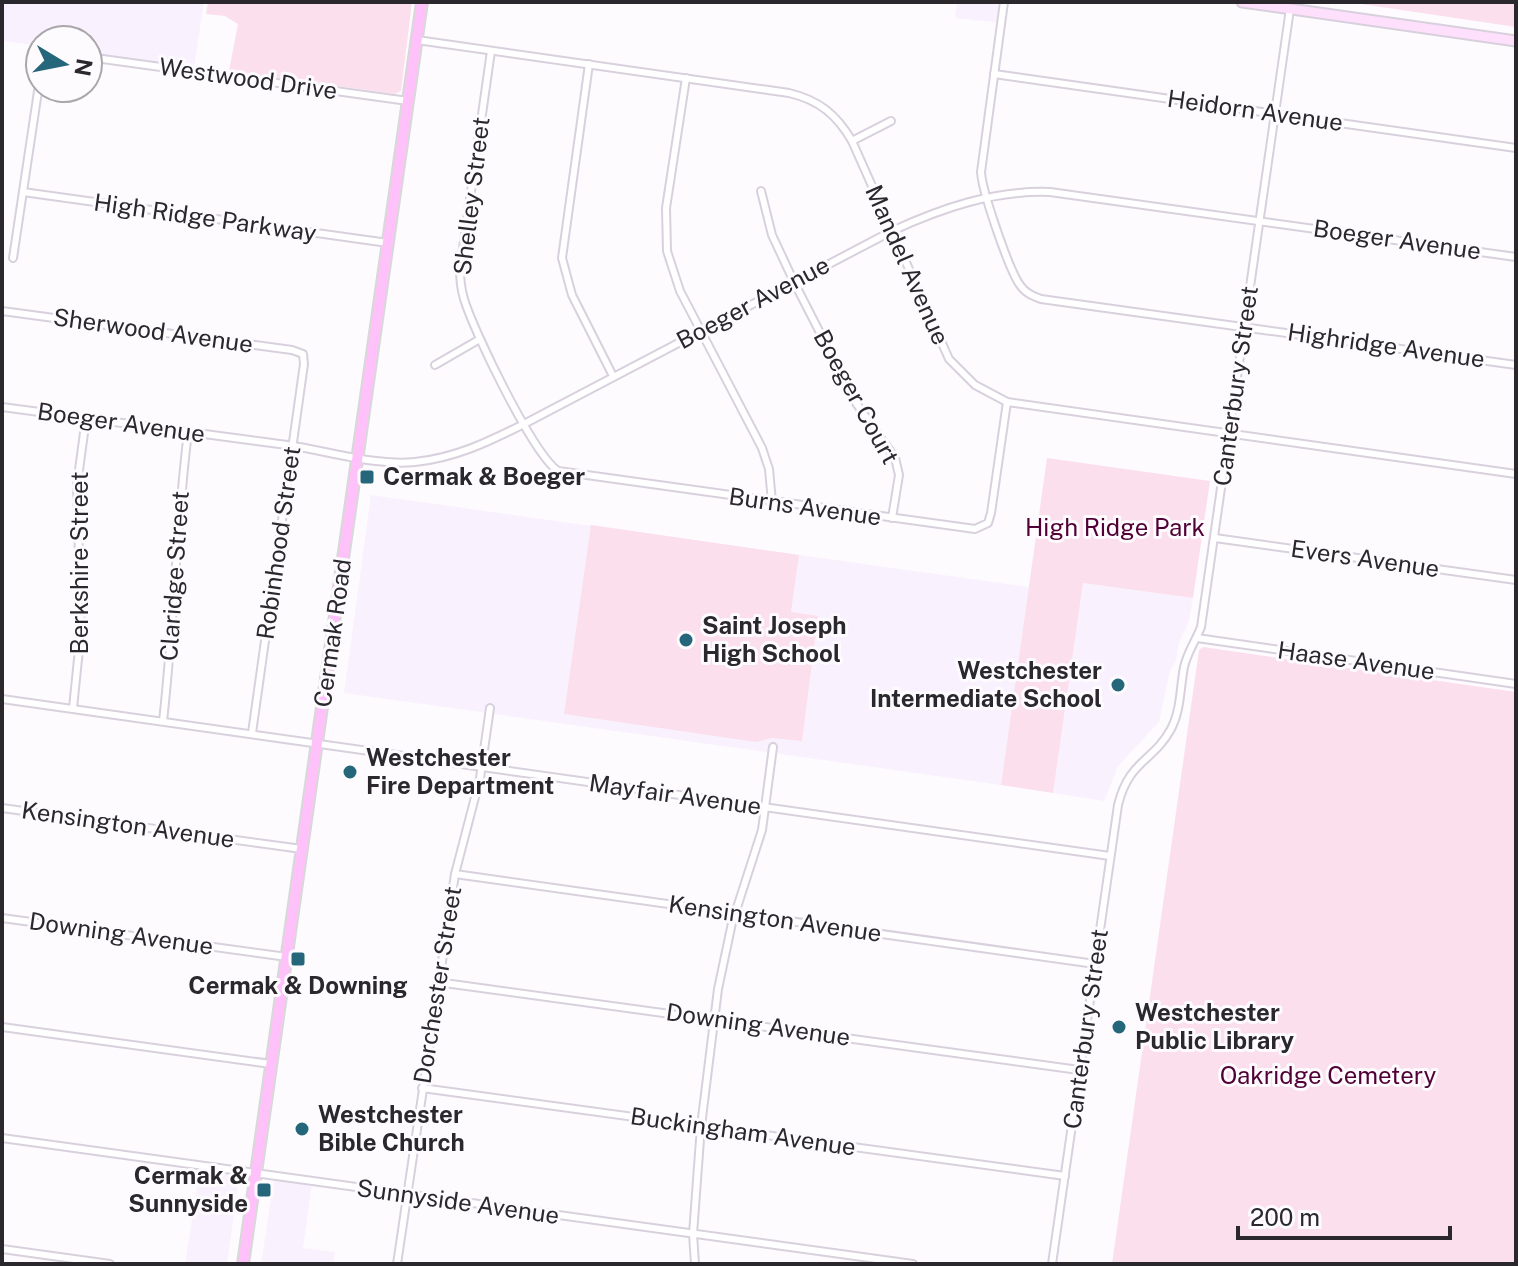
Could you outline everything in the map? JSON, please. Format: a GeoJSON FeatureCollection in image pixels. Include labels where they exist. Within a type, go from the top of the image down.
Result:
{"type":"FeatureCollection","features":[{"type":"Feature","properties":{"kind":"main road","name":"Cermak Road"},"geometry":{"type":"LineString","coordinates":[[243,1264],[422,2]]}},
{"type":"Feature","properties":{"kind":"main road"},"geometry":{"type":"LineString","coordinates":[[1242,2],[1516,41]]}},
{"type":"Feature","properties":{"kind":"street","name":"Highridge Avenue"},"geometry":{"type":"LineString","coordinates":[[1004,2],[981,172],[986,197],[1015,276],[1031,295],[1041,299],[1516,365]]}},
{"type":"Feature","properties":{"kind":"street","name":"Canterbury Street"},"geometry":{"type":"LineString","coordinates":[[1052,1264],[1122,788],[1131,771],[1158,746],[1176,719],[1184,667],[1201,627],[1290,9]]}},
{"type":"Feature","properties":{"kind":"street","name":"Mandel Avenue"},"geometry":{"type":"LineString","coordinates":[[417,40],[801,96],[835,116],[852,141],[949,359],[975,385],[1007,402],[1516,474]]}},
{"type":"Feature","properties":{"kind":"street","name":"Shelley Street"},"geometry":{"type":"LineString","coordinates":[[491,51],[460,269],[464,300],[480,339],[524,424]]}},
{"type":"Feature","properties":{"kind":"street","name":"Westwood Drive"},"geometry":{"type":"LineString","coordinates":[[104,59],[408,101]]}},
{"type":"Feature","properties":{"kind":"street"},"geometry":{"type":"LineString","coordinates":[[589,64],[562,258],[572,295],[613,376]]}},
{"type":"Feature","properties":{"kind":"street","name":"Heidorn Avenue"},"geometry":{"type":"LineString","coordinates":[[994,74],[1516,148]]}},
{"type":"Feature","properties":{"kind":"street"},"geometry":{"type":"LineString","coordinates":[[686,78],[666,208],[665,237],[674,277],[762,448],[769,469],[772,502]]}},
{"type":"Feature","properties":{"kind":"street"},"geometry":{"type":"LineString","coordinates":[[13,258],[36,104]]}},
{"type":"Feature","properties":{"kind":"street"},"geometry":{"type":"LineString","coordinates":[[852,141],[891,121]]}},
{"type":"Feature","properties":{"kind":"street","name":"Boeger Court"},"geometry":{"type":"LineString","coordinates":[[761,191],[772,235],[794,282],[856,403],[895,458],[899,475],[892,518]]}},
{"type":"Feature","properties":{"kind":"street","name":"High Ridge Parkway"},"geometry":{"type":"LineString","coordinates":[[23,192],[388,243]]}},
{"type":"Feature","properties":{"kind":"street","name":"Boeger Avenue"},"geometry":{"type":"LineString","coordinates":[[2,407],[292,446],[358,458],[412,462],[443,458],[472,449],[524,424],[892,231],[934,212],[986,197],[1013,193],[1050,192],[1516,257]]}},
{"type":"Feature","properties":{"kind":"street","name":"Sherwood Avenue"},"geometry":{"type":"LineString","coordinates":[[2,311],[292,350],[303,354]]}},
{"type":"Feature","properties":{"kind":"street"},"geometry":{"type":"LineString","coordinates":[[435,365],[480,339]]}},
{"type":"Feature","properties":{"kind":"street","name":"Robinhood Street"},"geometry":{"type":"LineString","coordinates":[[252,733],[303,354]]}},
{"type":"Feature","properties":{"kind":"street","name":"Burns Avenue"},"geometry":{"type":"LineString","coordinates":[[524,424],[542,456],[551,467],[563,474],[975,529],[988,523],[1007,402]]}},
{"type":"Feature","properties":{"kind":"street","name":"Berkshire Street"},"geometry":{"type":"LineString","coordinates":[[73,708],[81,630],[77,485],[86,418]]}},
{"type":"Feature","properties":{"kind":"street","name":"Claridge Street"},"geometry":{"type":"LineString","coordinates":[[163,721],[188,432]]}},
{"type":"Feature","properties":{"kind":"street","name":"Evers Avenue"},"geometry":{"type":"LineString","coordinates":[[1215,538],[1516,580]]}},
{"type":"Feature","properties":{"kind":"street","name":"Haase Avenue"},"geometry":{"type":"LineString","coordinates":[[1197,638],[1516,684]]}},
{"type":"Feature","properties":{"kind":"street","name":"Mayfair Avenue"},"geometry":{"type":"LineString","coordinates":[[2,699],[1110,856]]}},
{"type":"Feature","properties":{"kind":"street","name":"Dorchester Street"},"geometry":{"type":"LineString","coordinates":[[397,1264],[455,874],[482,768],[490,708]]}},
{"type":"Feature","properties":{"kind":"street"},"geometry":{"type":"LineString","coordinates":[[695,1264],[693,1234],[701,1126],[714,1019],[734,914],[762,830],[773,747]]}},
{"type":"Feature","properties":{"kind":"street","name":"Kensington Avenue"},"geometry":{"type":"LineString","coordinates":[[2,808],[302,849]]}},
{"type":"Feature","properties":{"kind":"street","name":"Kensington Avenue"},"geometry":{"type":"LineString","coordinates":[[455,874],[1095,964]]}},
{"type":"Feature","properties":{"kind":"street","name":"Downing Avenue"},"geometry":{"type":"LineString","coordinates":[[2,918],[287,957]]}},
{"type":"Feature","properties":{"kind":"street","name":"Downing Avenue"},"geometry":{"type":"LineString","coordinates":[[437,982],[1079,1070]]}},
{"type":"Feature","properties":{"kind":"street"},"geometry":{"type":"LineString","coordinates":[[2,1027],[271,1064]]}},
{"type":"Feature","properties":{"kind":"street","name":"Buckingham Avenue"},"geometry":{"type":"LineString","coordinates":[[422,1088],[1065,1176]]}},
{"type":"Feature","properties":{"kind":"street","name":"Sunnyside Avenue"},"geometry":{"type":"LineString","coordinates":[[2,1138],[913,1264]]}},
{"type":"Feature","properties":{"kind":"street"},"geometry":{"type":"LineString","coordinates":[[2,1249],[110,1264]]}},
{"type":"Feature","properties":{"kind":"shaded area"},"geometry":{"type":"Polygon","coordinates":[[[2,2],[204,2],[194,67],[104,55],[104,24],[24,24],[24,44],[2,41],[2,2]]]}},
{"type":"Feature","properties":{"kind":"shaded area"},"geometry":{"type":"Polygon","coordinates":[[[957,2],[1005,2],[1002,23],[955,18],[957,2]]]}},
{"type":"Feature","properties":{"kind":"shaded area","name":"Saint Joseph High School"},"geometry":{"type":"Polygon","coordinates":[[[371,495],[1029,587],[1001,785],[344,693],[371,495]]]}},
{"type":"Feature","properties":{"kind":"shaded area","name":"Westchester Intermediate School"},"geometry":{"type":"Polygon","coordinates":[[[1083,583],[1193,598],[1189,621],[1170,670],[1159,722],[1118,766],[1104,801],[1053,793],[1083,583]]]}},
{"type":"Feature","properties":{"kind":"shaded area"},"geometry":{"type":"Polygon","coordinates":[[[200,1167],[240,1172],[227,1264],[185,1264],[200,1167]]]}},
{"type":"Feature","properties":{"kind":"shaded area"},"geometry":{"type":"Polygon","coordinates":[[[274,1179],[312,1184],[303,1248],[335,1252],[333,1264],[261,1264],[274,1179]]]}},
{"type":"Feature","properties":{"kind":"green space"},"geometry":{"type":"Polygon","coordinates":[[[208,2],[412,2],[401,91],[395,94],[229,71],[238,24],[225,16],[206,14],[208,2]]]}},
{"type":"Feature","properties":{"kind":"green space"},"geometry":{"type":"Polygon","coordinates":[[[1348,2],[1516,2],[1516,27],[1348,2]]]}},
{"type":"Feature","properties":{"kind":"green space","name":"High Ridge Park"},"geometry":{"type":"Polygon","coordinates":[[[1047,458],[1210,481],[1193,598],[1083,583],[1053,793],[1001,785],[1047,458]]]}},
{"type":"Feature","properties":{"kind":"green space"},"geometry":{"type":"Polygon","coordinates":[[[591,525],[799,555],[791,612],[818,616],[802,741],[772,738],[756,742],[564,714],[591,525]]]}},
{"type":"Feature","properties":{"kind":"green space","name":"Oakridge Cemetery"},"geometry":{"type":"Polygon","coordinates":[[[1203,647],[1516,692],[1516,1264],[1112,1264],[1199,650],[1203,647]]]}},
{"type":"Feature","properties":{"kind":"place","name":"Cermak & Boeger"},"geometry":{"type":"Point","coordinates":[367,477]}},
{"type":"Feature","properties":{"kind":"place","name":"Saint Joseph High School"},"geometry":{"type":"Point","coordinates":[686,640]}},
{"type":"Feature","properties":{"kind":"place","name":"Westchester Intermediate School"},"geometry":{"type":"Point","coordinates":[1118,685]}},
{"type":"Feature","properties":{"kind":"place","name":"Westchester Fire Department"},"geometry":{"type":"Point","coordinates":[350,772]}},
{"type":"Feature","properties":{"kind":"place","name":"Cermak & Downing"},"geometry":{"type":"Point","coordinates":[298,959]}},
{"type":"Feature","properties":{"kind":"place","name":"Westchester Public Library"},"geometry":{"type":"Point","coordinates":[1119,1027]}},
{"type":"Feature","properties":{"kind":"place","name":"Westchester Bible Church"},"geometry":{"type":"Point","coordinates":[302,1129]}},
{"type":"Feature","properties":{"kind":"place","name":"Cermak & Sunnyside"},"geometry":{"type":"Point","coordinates":[264,1190]}}]}
